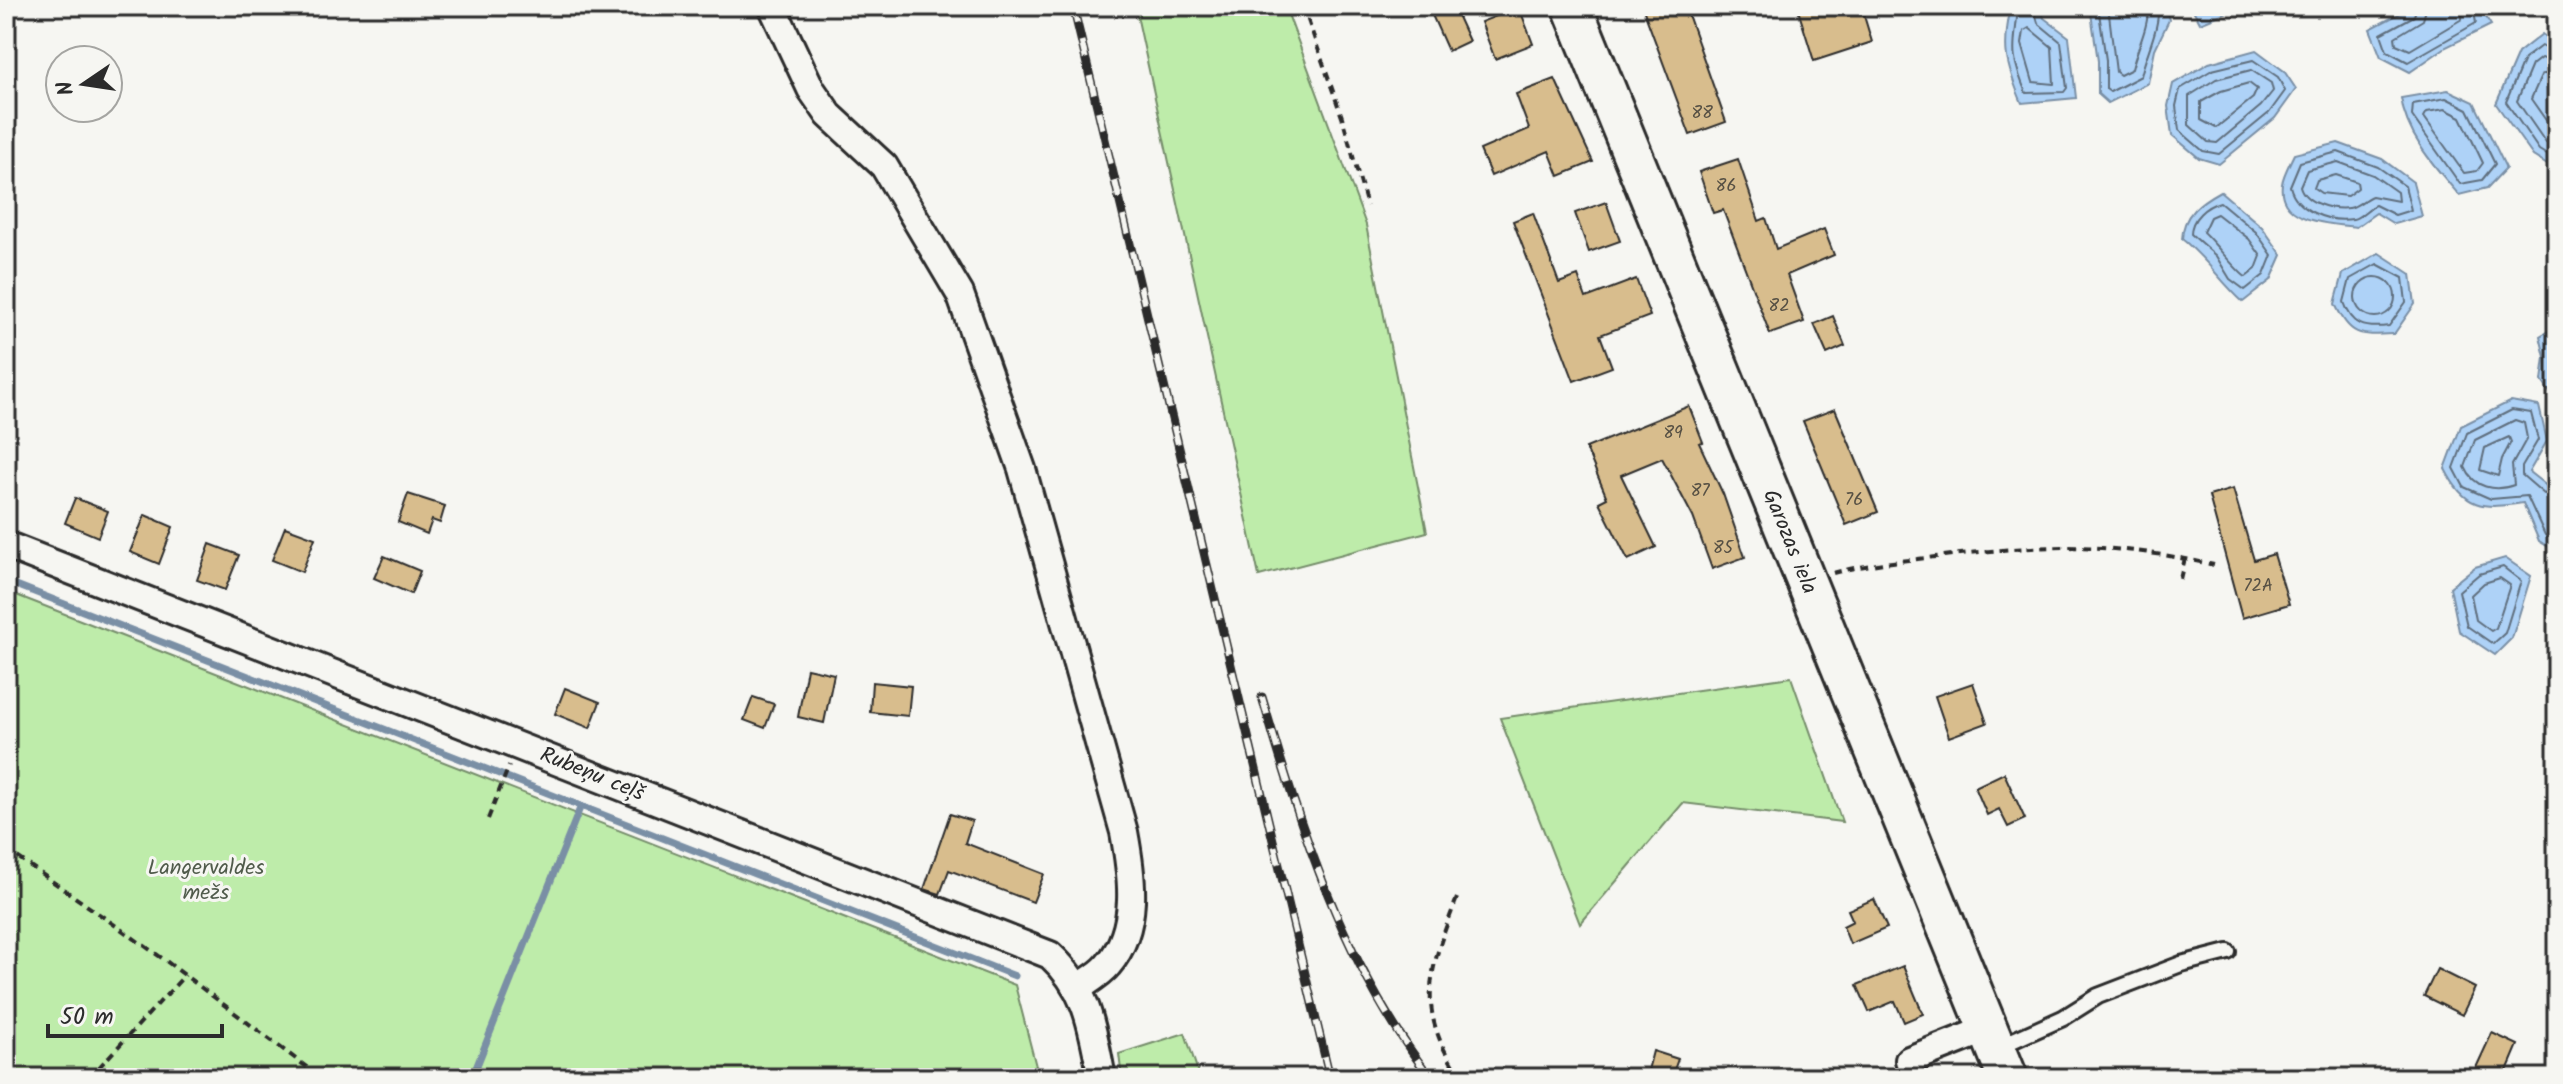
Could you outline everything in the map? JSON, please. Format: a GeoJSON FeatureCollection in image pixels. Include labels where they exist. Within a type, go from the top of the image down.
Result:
{"type":"FeatureCollection","features":[{"type":"Feature","properties":{"kind":"main road","name":"Garozas iela"},"geometry":{"type":"LineString","coordinates":[[1572,6],[1999,1051]]}},
{"type":"Feature","properties":{"kind":"street"},"geometry":{"type":"LineString","coordinates":[[772,6],[811,89],[829,115],[884,166],[960,294],[1022,469],[1124,832],[1132,875],[1130,917],[1121,945],[1108,966],[1078,988]]}},
{"type":"Feature","properties":{"kind":"street","name":"Rubeņu ceļš"},"geometry":{"type":"LineString","coordinates":[[6,545],[1012,937],[1050,955],[1072,975],[1078,988],[1091,1022],[1102,1078]]}},
{"type":"Feature","properties":{"kind":"street"},"geometry":{"type":"LineString","coordinates":[[1909,1060],[1999,1051]]}},
{"type":"Feature","properties":{"kind":"lane"},"geometry":{"type":"LineString","coordinates":[[1999,1051],[2098,996],[2181,964],[2228,952]]}},
{"type":"Feature","properties":{"kind":"path"},"geometry":{"type":"LineString","coordinates":[[1303,6],[1342,117],[1367,206]]}},
{"type":"Feature","properties":{"kind":"path"},"geometry":{"type":"LineString","coordinates":[[1805,582],[1874,564],[2052,544],[2129,548],[2214,565]]}},
{"type":"Feature","properties":{"kind":"path"},"geometry":{"type":"LineString","coordinates":[[2180,579],[2185,558]]}},
{"type":"Feature","properties":{"kind":"path"},"geometry":{"type":"LineString","coordinates":[[488,819],[507,770]]}},
{"type":"Feature","properties":{"kind":"path"},"geometry":{"type":"LineString","coordinates":[[6,849],[185,975],[321,1078]]}},
{"type":"Feature","properties":{"kind":"path"},"geometry":{"type":"LineString","coordinates":[[1457,898],[1438,949],[1431,983],[1431,1020],[1444,1053],[1461,1078]]}},
{"type":"Feature","properties":{"kind":"path"},"geometry":{"type":"LineString","coordinates":[[89,1078],[185,975]]}},
{"type":"Feature","properties":{"kind":"green space"},"geometry":{"type":"Polygon","coordinates":[[[1135,6],[1285,6],[1366,225],[1427,532],[1259,576],[1135,6]]]}},
{"type":"Feature","properties":{"kind":"green space","name":"Langervaldes mežs"},"geometry":{"type":"Polygon","coordinates":[[[6,591],[1015,985],[1039,1078],[6,1078],[6,591]]]}},
{"type":"Feature","properties":{"kind":"green space"},"geometry":{"type":"Polygon","coordinates":[[[1791,677],[1842,822],[1683,803],[1580,924],[1500,718],[1791,677]]]}},
{"type":"Feature","properties":{"kind":"green space"},"geometry":{"type":"Polygon","coordinates":[[[1185,1033],[1200,1078],[1122,1078],[1119,1054],[1185,1033]]]}},
{"type":"Feature","properties":{"kind":"water"},"geometry":{"type":"Polygon","coordinates":[[[2011,6],[2040,6],[2044,18],[2069,37],[2076,98],[2022,103],[2007,55],[2011,6]]]}},
{"type":"Feature","properties":{"kind":"water"},"geometry":{"type":"Polygon","coordinates":[[[2090,6],[2165,6],[2169,20],[2155,49],[2148,83],[2108,103],[2098,94],[2098,61],[2090,6]]]}},
{"type":"Feature","properties":{"kind":"water"},"geometry":{"type":"Polygon","coordinates":[[[2191,6],[2242,6],[2200,23],[2191,6]]]}},
{"type":"Feature","properties":{"kind":"water"},"geometry":{"type":"Polygon","coordinates":[[[2414,6],[2479,6],[2491,25],[2446,47],[2410,72],[2381,57],[2370,29],[2414,6]]]}},
{"type":"Feature","properties":{"kind":"water"},"geometry":{"type":"Polygon","coordinates":[[[2542,34],[2555,45],[2557,171],[2533,156],[2496,104],[2518,53],[2542,34]]]}},
{"type":"Feature","properties":{"kind":"water"},"geometry":{"type":"Polygon","coordinates":[[[2256,50],[2284,71],[2296,89],[2275,118],[2219,164],[2199,158],[2172,135],[2168,106],[2173,84],[2209,63],[2256,50]]]}},
{"type":"Feature","properties":{"kind":"water"},"geometry":{"type":"Polygon","coordinates":[[[2448,90],[2474,102],[2506,168],[2487,188],[2459,195],[2415,138],[2401,98],[2448,90]]]}},
{"type":"Feature","properties":{"kind":"water"},"geometry":{"type":"Polygon","coordinates":[[[2338,143],[2382,159],[2413,182],[2422,216],[2394,224],[2376,213],[2356,227],[2308,219],[2288,207],[2282,184],[2294,154],[2338,143]]]}},
{"type":"Feature","properties":{"kind":"water"},"geometry":{"type":"Polygon","coordinates":[[[2220,191],[2262,227],[2282,255],[2271,280],[2243,302],[2182,239],[2189,216],[2220,191]]]}},
{"type":"Feature","properties":{"kind":"water"},"geometry":{"type":"Polygon","coordinates":[[[2379,253],[2411,274],[2415,304],[2394,334],[2364,334],[2351,329],[2335,304],[2343,274],[2379,253]]]}},
{"type":"Feature","properties":{"kind":"water"},"geometry":{"type":"Polygon","coordinates":[[[2557,326],[2557,394],[2553,397],[2542,381],[2545,357],[2540,336],[2557,326]]]}},
{"type":"Feature","properties":{"kind":"water"},"geometry":{"type":"Polygon","coordinates":[[[2511,401],[2539,406],[2547,441],[2529,472],[2548,487],[2557,480],[2557,552],[2539,541],[2523,503],[2496,506],[2476,503],[2460,492],[2445,469],[2461,426],[2511,401]]]}},
{"type":"Feature","properties":{"kind":"water"},"geometry":{"type":"Polygon","coordinates":[[[2505,558],[2531,576],[2512,638],[2495,655],[2459,631],[2450,587],[2475,567],[2505,558]]]}},
{"type":"Feature","properties":{"kind":"building"},"geometry":{"type":"Polygon","coordinates":[[[1428,6],[1453,6],[1469,41],[1448,51],[1428,6]]]}},
{"type":"Feature","properties":{"kind":"building"},"geometry":{"type":"Polygon","coordinates":[[[1642,6],[1685,6],[1726,122],[1690,135],[1642,6]]]}},
{"type":"Feature","properties":{"kind":"building"},"geometry":{"type":"Polygon","coordinates":[[[1810,6],[1861,6],[1872,42],[1814,61],[1798,10],[1810,6]]]}},
{"type":"Feature","properties":{"kind":"building"},"geometry":{"type":"Polygon","coordinates":[[[1519,7],[1533,44],[1495,59],[1481,22],[1519,7]]]}},
{"type":"Feature","properties":{"kind":"building"},"geometry":{"type":"Polygon","coordinates":[[[1555,79],[1593,162],[1559,176],[1549,151],[1491,176],[1480,150],[1529,129],[1516,94],[1555,79]]]}},
{"type":"Feature","properties":{"kind":"building"},"geometry":{"type":"Polygon","coordinates":[[[1738,159],[1759,221],[1766,218],[1776,249],[1824,229],[1834,255],[1787,275],[1804,322],[1770,334],[1723,210],[1713,213],[1699,172],[1738,159]]]}},
{"type":"Feature","properties":{"kind":"building"},"geometry":{"type":"Polygon","coordinates":[[[1606,202],[1620,241],[1589,252],[1575,213],[1606,202]]]}},
{"type":"Feature","properties":{"kind":"building"},"geometry":{"type":"Polygon","coordinates":[[[1533,213],[1559,283],[1578,276],[1586,298],[1636,279],[1650,316],[1600,335],[1612,367],[1574,381],[1513,221],[1533,213]]]}},
{"type":"Feature","properties":{"kind":"building"},"geometry":{"type":"Polygon","coordinates":[[[1833,316],[1845,346],[1827,354],[1814,324],[1833,316]]]}},
{"type":"Feature","properties":{"kind":"building"},"geometry":{"type":"Polygon","coordinates":[[[1689,406],[1703,442],[1699,443],[1723,494],[1745,557],[1712,569],[1693,517],[1662,458],[1621,475],[1656,547],[1628,560],[1599,502],[1607,498],[1586,448],[1689,406]]]}},
{"type":"Feature","properties":{"kind":"building"},"geometry":{"type":"Polygon","coordinates":[[[1835,409],[1878,512],[1846,525],[1803,421],[1835,409]]]}},
{"type":"Feature","properties":{"kind":"building"},"geometry":{"type":"Polygon","coordinates":[[[2233,489],[2254,560],[2274,554],[2289,604],[2242,618],[2209,496],[2233,489]]]}},
{"type":"Feature","properties":{"kind":"building"},"geometry":{"type":"Polygon","coordinates":[[[408,494],[445,506],[440,523],[432,520],[427,534],[398,522],[408,494]]]}},
{"type":"Feature","properties":{"kind":"building"},"geometry":{"type":"Polygon","coordinates":[[[75,498],[108,511],[98,537],[65,523],[75,498]]]}},
{"type":"Feature","properties":{"kind":"building"},"geometry":{"type":"Polygon","coordinates":[[[145,515],[173,527],[159,564],[130,552],[145,515]]]}},
{"type":"Feature","properties":{"kind":"building"},"geometry":{"type":"Polygon","coordinates":[[[285,527],[315,538],[302,572],[272,560],[285,527]]]}},
{"type":"Feature","properties":{"kind":"building"},"geometry":{"type":"Polygon","coordinates":[[[210,544],[239,555],[225,590],[197,580],[210,544]]]}},
{"type":"Feature","properties":{"kind":"building"},"geometry":{"type":"Polygon","coordinates":[[[384,556],[420,571],[411,594],[374,578],[384,556]]]}},
{"type":"Feature","properties":{"kind":"building"},"geometry":{"type":"Polygon","coordinates":[[[807,668],[834,674],[824,723],[798,717],[807,668]]]}},
{"type":"Feature","properties":{"kind":"building"},"geometry":{"type":"Polygon","coordinates":[[[872,682],[911,686],[908,716],[870,712],[872,682]]]}},
{"type":"Feature","properties":{"kind":"building"},"geometry":{"type":"Polygon","coordinates":[[[1973,683],[1987,723],[1949,737],[1935,696],[1973,683]]]}},
{"type":"Feature","properties":{"kind":"building"},"geometry":{"type":"Polygon","coordinates":[[[565,688],[600,702],[590,728],[555,714],[565,688]]]}},
{"type":"Feature","properties":{"kind":"building"},"geometry":{"type":"Polygon","coordinates":[[[753,697],[774,704],[765,728],[744,720],[753,697]]]}},
{"type":"Feature","properties":{"kind":"building"},"geometry":{"type":"Polygon","coordinates":[[[2004,773],[2025,819],[2008,827],[1999,809],[1987,815],[1975,787],[2004,773]]]}},
{"type":"Feature","properties":{"kind":"building"},"geometry":{"type":"Polygon","coordinates":[[[950,814],[972,821],[965,843],[1044,874],[1033,902],[949,870],[940,894],[924,889],[950,814]]]}},
{"type":"Feature","properties":{"kind":"building"},"geometry":{"type":"Polygon","coordinates":[[[1874,899],[1887,928],[1850,944],[1843,926],[1853,921],[1848,910],[1874,899]]]}},
{"type":"Feature","properties":{"kind":"building"},"geometry":{"type":"Polygon","coordinates":[[[1903,966],[1923,1014],[1904,1022],[1895,1001],[1869,1012],[1857,985],[1903,966]]]}},
{"type":"Feature","properties":{"kind":"building"},"geometry":{"type":"Polygon","coordinates":[[[2437,969],[2475,988],[2462,1015],[2424,996],[2437,969]]]}},
{"type":"Feature","properties":{"kind":"building"},"geometry":{"type":"Polygon","coordinates":[[[2492,1033],[2518,1045],[2504,1078],[2487,1078],[2474,1072],[2492,1033]]]}},
{"type":"Feature","properties":{"kind":"building"},"geometry":{"type":"Polygon","coordinates":[[[1653,1051],[1678,1059],[1671,1078],[1646,1078],[1653,1051]]]}},
{"type":"Feature","properties":{"kind":"waterway"},"geometry":{"type":"LineString","coordinates":[[6,581],[1015,976]]}},
{"type":"Feature","properties":{"kind":"waterway"},"geometry":{"type":"LineString","coordinates":[[472,1078],[580,808]]}},
{"type":"Feature","properties":{"kind":"railway"},"geometry":{"type":"LineString","coordinates":[[1073,6],[1330,1078]]}},
{"type":"Feature","properties":{"kind":"railway"},"geometry":{"type":"LineString","coordinates":[[1262,697],[1328,896],[1373,990],[1431,1078]]}}]}
